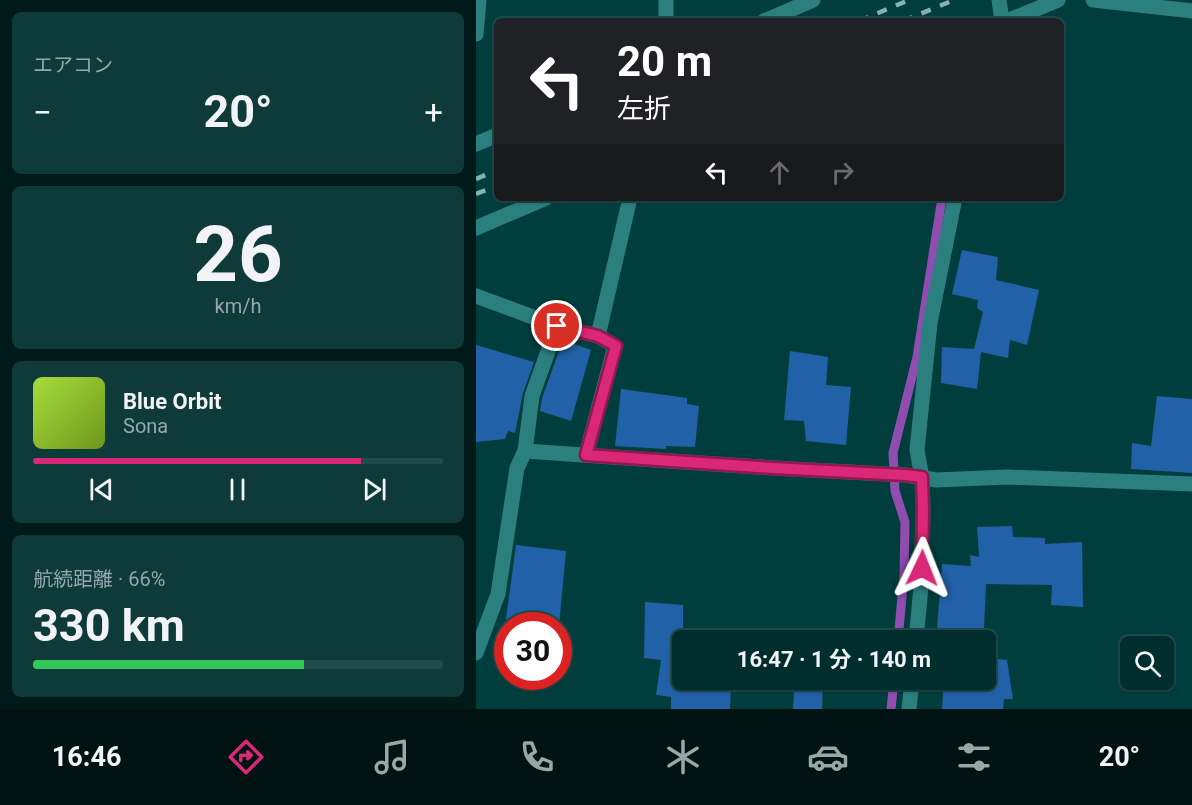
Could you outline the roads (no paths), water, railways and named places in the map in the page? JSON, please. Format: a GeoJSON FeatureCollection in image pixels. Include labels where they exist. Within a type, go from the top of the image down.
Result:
{"type":"FeatureCollection","features":[{"type":"Feature","properties":{"kind":"street"},"geometry":{"type":"LineString","coordinates":[[476,34],[479,0]]}},
{"type":"Feature","properties":{"kind":"street"},"geometry":{"type":"LineString","coordinates":[[666,0],[666,18]]}},
{"type":"Feature","properties":{"kind":"street"},"geometry":{"type":"LineString","coordinates":[[771,18],[814,0]]}},
{"type":"Feature","properties":{"kind":"street"},"geometry":{"type":"LineString","coordinates":[[999,0],[1003,18]]}},
{"type":"Feature","properties":{"kind":"street"},"geometry":{"type":"LineString","coordinates":[[1012,18],[1058,0]]}},
{"type":"Feature","properties":{"kind":"street"},"geometry":{"type":"LineString","coordinates":[[1093,0],[1193,11]]}},
{"type":"Feature","properties":{"kind":"street"},"geometry":{"type":"LineString","coordinates":[[476,144],[494,136]]}},
{"type":"Feature","properties":{"kind":"street"},"geometry":{"type":"LineString","coordinates":[[476,228],[539,201]]}},
{"type":"Feature","properties":{"kind":"street"},"geometry":{"type":"LineString","coordinates":[[598,336],[629,201]]}},
{"type":"Feature","properties":{"kind":"street"},"geometry":{"type":"LineString","coordinates":[[917,630],[921,587],[923,511],[922,477],[917,450],[930,323],[954,201]]}},
{"type":"Feature","properties":{"kind":"street"},"geometry":{"type":"LineString","coordinates":[[476,296],[557,326],[598,336],[616,346],[586,455]]}},
{"type":"Feature","properties":{"kind":"street"},"geometry":{"type":"LineString","coordinates":[[476,653],[498,594],[517,468],[525,451],[532,396],[557,326]]}},
{"type":"Feature","properties":{"kind":"street"},"geometry":{"type":"LineString","coordinates":[[525,451],[905,475],[936,480],[1007,477],[1193,484]]}},
{"type":"Feature","properties":{"kind":"street"},"geometry":{"type":"LineString","coordinates":[[909,709],[911,690]]}},
{"type":"Feature","properties":{"kind":"waterway"},"geometry":{"type":"LineString","coordinates":[[899,630],[904,575],[905,522],[895,491],[893,453],[917,357],[942,201]]}},
{"type":"Feature","properties":{"kind":"waterway"},"geometry":{"type":"LineString","coordinates":[[891,709],[893,690]]}},
{"type":"Feature","properties":{"kind":"railway"},"geometry":{"type":"LineString","coordinates":[[866,18],[909,0]]}},
{"type":"Feature","properties":{"kind":"railway"},"geometry":{"type":"LineString","coordinates":[[910,18],[954,0]]}},
{"type":"Feature","properties":{"kind":"railway"},"geometry":{"type":"LineString","coordinates":[[476,179],[494,171]]}},
{"type":"Feature","properties":{"kind":"railway"},"geometry":{"type":"LineString","coordinates":[[476,194],[494,187]]}}]}
